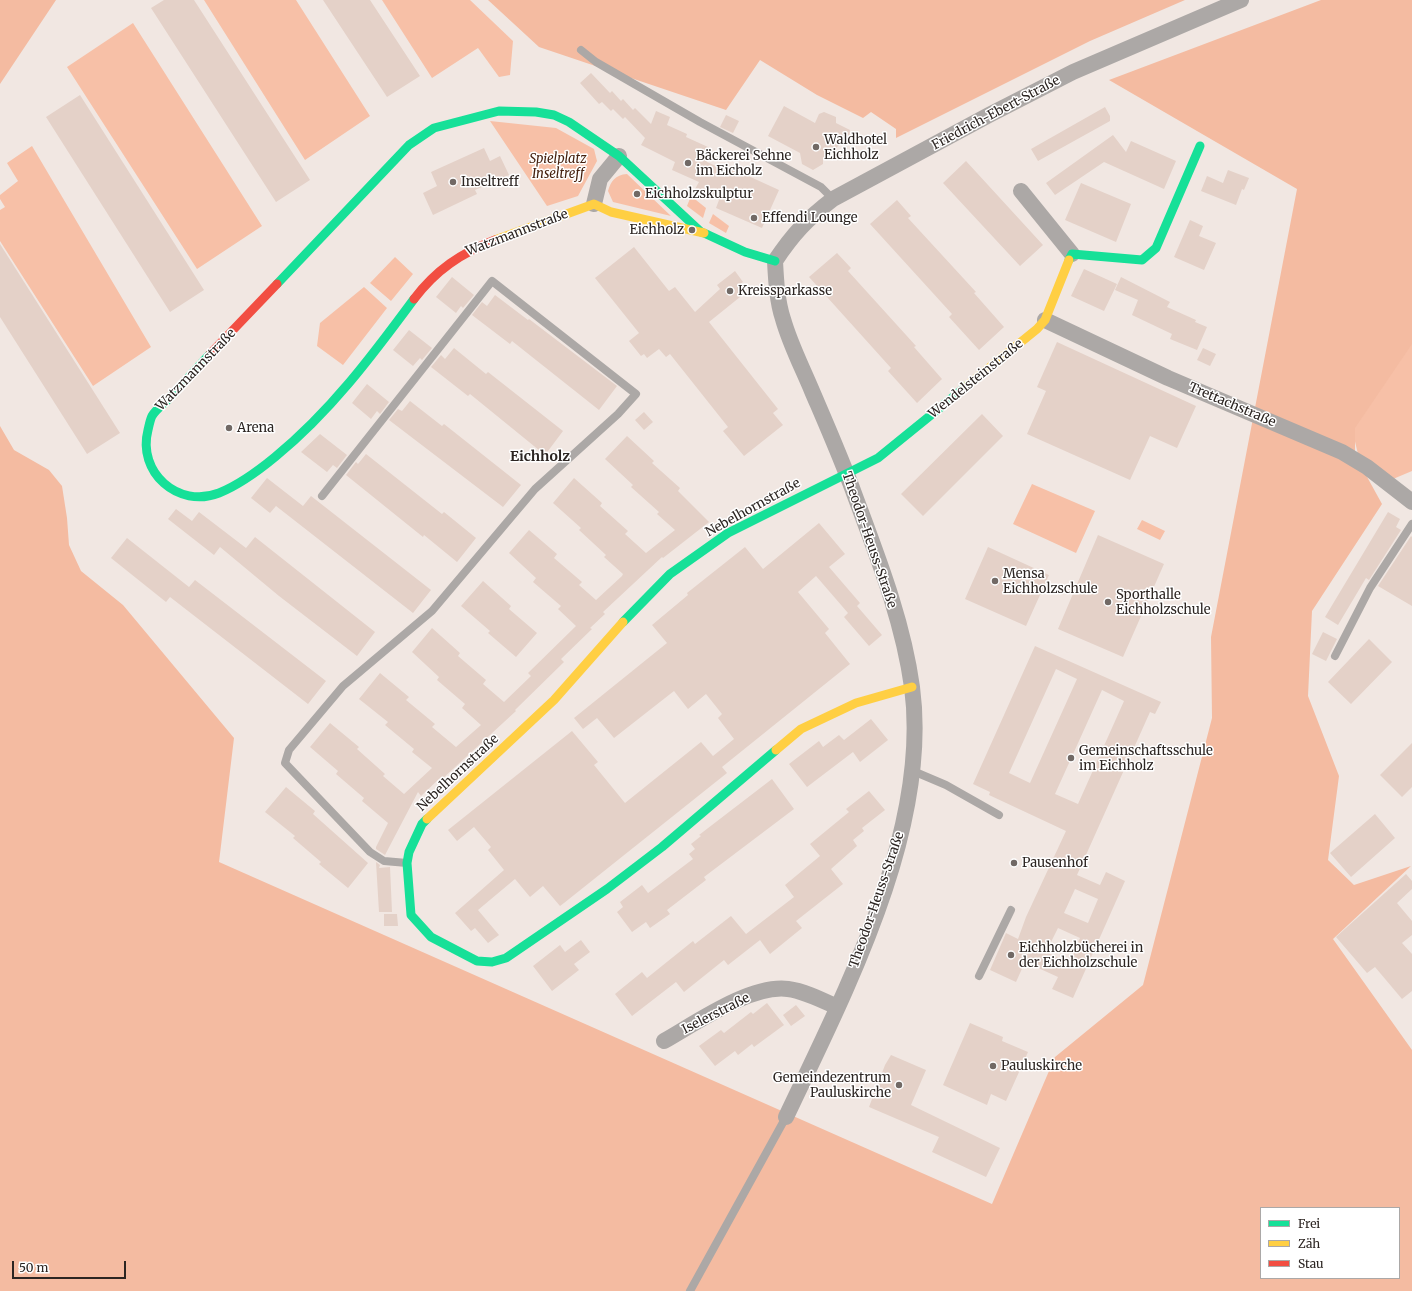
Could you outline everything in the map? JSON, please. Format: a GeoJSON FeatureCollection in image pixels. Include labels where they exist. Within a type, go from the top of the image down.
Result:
{"type":"FeatureCollection","features":[{"type":"Feature","properties":{"kind":"street","name":"Friedrich-Ebert-Straße"},"geometry":{"type":"LineString","coordinates":[[775,261],[791,236],[811,216],[833,199],[1073,72],[1241,0]]}},
{"type":"Feature","properties":{"kind":"street","name":"Watzmannstraße"},"geometry":{"type":"LineString","coordinates":[[701,232],[692,221],[619,156],[570,122],[554,116],[536,112],[499,111],[434,128],[409,145],[152,416],[144,446],[146,457],[164,484],[173,491],[192,498],[212,496],[228,489],[275,456],[326,410],[422,290],[447,264],[469,250],[594,204],[611,212],[701,232],[745,252],[775,261]]}},
{"type":"Feature","properties":{"kind":"street"},"geometry":{"type":"LineString","coordinates":[[1021,191],[1072,254],[1142,260],[1156,248],[1200,146]]}},
{"type":"Feature","properties":{"kind":"street"},"geometry":{"type":"LineString","coordinates":[[594,204],[600,179],[619,156]]}},
{"type":"Feature","properties":{"kind":"street","name":"Wendelsteinstraße"},"geometry":{"type":"LineString","coordinates":[[846,473],[878,458],[1009,353],[1045,320],[1072,254]]}},
{"type":"Feature","properties":{"kind":"street","name":"Theodor-Heuss-Straße"},"geometry":{"type":"LineString","coordinates":[[775,261],[782,318],[796,356],[846,473],[883,571],[912,687],[914,736],[913,771],[903,827],[893,861],[871,926],[837,1007],[786,1117]]}},
{"type":"Feature","properties":{"kind":"street","name":"Trettachstraße"},"geometry":{"type":"LineString","coordinates":[[1045,320],[1168,378],[1342,452],[1367,467],[1412,502]]}},
{"type":"Feature","properties":{"kind":"street","name":"Nebelhornstraße"},"geometry":{"type":"LineString","coordinates":[[846,473],[728,534],[670,574],[634,609],[554,700],[427,820],[413,840],[409,852],[408,863],[411,915],[422,929],[440,943],[477,961],[492,962],[506,958],[550,930],[662,847],[801,729],[863,700],[912,687]]}},
{"type":"Feature","properties":{"kind":"street","name":"Iselerstraße"},"geometry":{"type":"LineString","coordinates":[[664,1041],[741,998],[769,989],[789,989],[837,1007]]}},
{"type":"Feature","properties":{"kind":"lane"},"geometry":{"type":"LineString","coordinates":[[581,50],[596,62],[700,122],[821,187],[833,199]]}},
{"type":"Feature","properties":{"kind":"lane"},"geometry":{"type":"LineString","coordinates":[[322,496],[492,281],[636,394],[618,414],[535,489],[432,611],[343,686],[289,750],[285,763],[370,852],[384,861],[408,863]]}},
{"type":"Feature","properties":{"kind":"lane"},"geometry":{"type":"LineString","coordinates":[[1335,656],[1370,588],[1412,524]]}},
{"type":"Feature","properties":{"kind":"lane"},"geometry":{"type":"LineString","coordinates":[[913,771],[946,785],[999,815]]}},
{"type":"Feature","properties":{"kind":"lane"},"geometry":{"type":"LineString","coordinates":[[979,976],[1011,910]]}},
{"type":"Feature","properties":{"kind":"lane"},"geometry":{"type":"LineString","coordinates":[[690,1291],[786,1117]]}},
{"type":"Feature","properties":{"kind":"green space"},"geometry":{"type":"Polygon","coordinates":[[[204,0],[296,0],[370,116],[305,160],[204,0]]]}},
{"type":"Feature","properties":{"kind":"green space"},"geometry":{"type":"Polygon","coordinates":[[[382,0],[470,0],[513,41],[510,75],[499,77],[478,48],[432,78],[382,0]]]}},
{"type":"Feature","properties":{"kind":"green space"},"geometry":{"type":"Polygon","coordinates":[[[133,23],[262,226],[197,269],[67,67],[133,23]]]}},
{"type":"Feature","properties":{"kind":"green space","name":"Spielplatz Inseltreff"},"geometry":{"type":"Polygon","coordinates":[[[490,121],[556,128],[594,149],[597,161],[578,196],[547,206],[490,121]]]}},
{"type":"Feature","properties":{"kind":"green space"},"geometry":{"type":"Polygon","coordinates":[[[32,146],[151,347],[93,386],[0,241],[0,210],[5,207],[0,199],[0,195],[18,181],[7,163],[32,146]]]}},
{"type":"Feature","properties":{"kind":"green space"},"geometry":{"type":"Polygon","coordinates":[[[627,174],[671,216],[613,202],[608,191],[611,184],[617,177],[627,174]]]}},
{"type":"Feature","properties":{"kind":"green space"},"geometry":{"type":"Polygon","coordinates":[[[691,196],[706,208],[703,218],[687,206],[691,196]]]}},
{"type":"Feature","properties":{"kind":"green space"},"geometry":{"type":"Polygon","coordinates":[[[713,214],[729,226],[726,233],[709,223],[713,214]]]}},
{"type":"Feature","properties":{"kind":"green space"},"geometry":{"type":"Polygon","coordinates":[[[395,257],[413,274],[391,301],[370,283],[395,257]]]}},
{"type":"Feature","properties":{"kind":"green space"},"geometry":{"type":"Polygon","coordinates":[[[364,287],[387,308],[343,365],[317,346],[320,323],[364,287]]]}},
{"type":"Feature","properties":{"kind":"green space"},"geometry":{"type":"Polygon","coordinates":[[[1412,338],[1412,471],[1393,479],[1358,454],[1352,429],[1412,338]]]}},
{"type":"Feature","properties":{"kind":"green space"},"geometry":{"type":"Polygon","coordinates":[[[1032,484],[1095,511],[1076,553],[1013,524],[1032,484]]]}},
{"type":"Feature","properties":{"kind":"green space"},"geometry":{"type":"Polygon","coordinates":[[[1142,520],[1165,531],[1160,540],[1137,529],[1142,520]]]}},
{"type":"Feature","properties":{"kind":"shaded area"},"geometry":{"type":"Polygon","coordinates":[[[0,0],[56,0],[0,84],[0,0]]]}},
{"type":"Feature","properties":{"kind":"shaded area"},"geometry":{"type":"Polygon","coordinates":[[[488,0],[1185,0],[1090,41],[896,138],[896,129],[871,112],[863,118],[817,95],[760,60],[726,110],[539,47],[488,0]]]}},
{"type":"Feature","properties":{"kind":"shaded area"},"geometry":{"type":"Polygon","coordinates":[[[1321,0],[1412,0],[1412,344],[1355,428],[1355,455],[1382,504],[1312,611],[1308,696],[1339,776],[1328,860],[1354,885],[1411,866],[1333,939],[1412,1050],[1412,1291],[0,1291],[0,426],[14,450],[49,470],[62,486],[69,545],[81,571],[123,605],[234,738],[219,862],[992,1204],[1055,1057],[1143,985],[1212,718],[1211,637],[1297,189],[1109,80],[1321,0]]]}},
{"type":"Feature","properties":{"kind":"building"},"geometry":{"type":"Polygon","coordinates":[[[164,0],[194,0],[310,180],[276,202],[151,8],[164,0]]]}},
{"type":"Feature","properties":{"kind":"building"},"geometry":{"type":"Polygon","coordinates":[[[323,0],[370,0],[420,76],[387,97],[323,0]]]}},
{"type":"Feature","properties":{"kind":"building"},"geometry":{"type":"Polygon","coordinates":[[[591,73],[610,93],[612,91],[621,101],[623,99],[633,110],[635,108],[651,124],[656,111],[670,117],[667,125],[687,134],[686,137],[708,147],[706,152],[711,154],[707,162],[731,173],[733,169],[779,190],[762,228],[716,208],[719,200],[695,189],[699,182],[672,170],[675,162],[641,145],[645,138],[625,117],[623,119],[613,109],[611,111],[602,102],[599,104],[580,83],[591,73]]]}},
{"type":"Feature","properties":{"kind":"building"},"geometry":{"type":"Polygon","coordinates":[[[80,95],[204,290],[170,312],[46,117],[80,95]]]}},
{"type":"Feature","properties":{"kind":"building"},"geometry":{"type":"Polygon","coordinates":[[[784,106],[815,123],[819,114],[824,112],[836,117],[836,123],[850,130],[849,138],[837,147],[837,150],[823,159],[823,164],[813,170],[802,164],[800,153],[768,136],[784,106]]]}},
{"type":"Feature","properties":{"kind":"building"},"geometry":{"type":"Polygon","coordinates":[[[1105,107],[1110,116],[1110,121],[1038,161],[1031,149],[1105,107]]]}},
{"type":"Feature","properties":{"kind":"building"},"geometry":{"type":"Polygon","coordinates":[[[726,115],[739,121],[733,133],[720,127],[726,115]]]}},
{"type":"Feature","properties":{"kind":"building"},"geometry":{"type":"Polygon","coordinates":[[[1113,135],[1126,152],[1131,141],[1176,161],[1164,189],[1104,162],[1055,195],[1046,183],[1113,135]]]}},
{"type":"Feature","properties":{"kind":"building","name":"Inseltreff"},"geometry":{"type":"Polygon","coordinates":[[[484,148],[490,161],[500,156],[509,175],[475,190],[477,194],[433,215],[423,193],[437,186],[431,172],[484,148]]]}},
{"type":"Feature","properties":{"kind":"building"},"geometry":{"type":"Polygon","coordinates":[[[966,161],[1043,245],[1020,266],[943,183],[966,161]]]}},
{"type":"Feature","properties":{"kind":"building"},"geometry":{"type":"Polygon","coordinates":[[[1228,170],[1249,178],[1244,190],[1242,189],[1236,205],[1201,191],[1207,176],[1223,183],[1228,170]]]}},
{"type":"Feature","properties":{"kind":"building"},"geometry":{"type":"Polygon","coordinates":[[[1081,183],[1131,204],[1116,242],[1065,220],[1081,183]]]}},
{"type":"Feature","properties":{"kind":"building"},"geometry":{"type":"Polygon","coordinates":[[[897,200],[911,216],[908,218],[976,292],[974,293],[1004,327],[979,350],[949,317],[952,314],[870,224],[897,200]]]}},
{"type":"Feature","properties":{"kind":"building"},"geometry":{"type":"Polygon","coordinates":[[[1190,220],[1203,226],[1199,236],[1216,243],[1204,270],[1174,257],[1190,220]]]}},
{"type":"Feature","properties":{"kind":"building"},"geometry":{"type":"Polygon","coordinates":[[[0,244],[120,433],[87,454],[0,317],[0,244]]]}},
{"type":"Feature","properties":{"kind":"building"},"geometry":{"type":"Polygon","coordinates":[[[634,247],[669,291],[675,287],[695,312],[720,289],[717,285],[735,271],[743,282],[739,285],[745,293],[709,322],[778,409],[773,413],[783,425],[744,456],[723,431],[728,427],[670,354],[666,357],[659,349],[647,358],[644,354],[641,356],[629,341],[639,333],[595,278],[634,247]]]}},
{"type":"Feature","properties":{"kind":"building"},"geometry":{"type":"Polygon","coordinates":[[[837,253],[851,268],[848,271],[916,346],[914,347],[942,379],[917,403],[888,371],[891,368],[809,277],[837,253]]]}},
{"type":"Feature","properties":{"kind":"building"},"geometry":{"type":"Polygon","coordinates":[[[1084,269],[1117,284],[1104,311],[1071,296],[1084,269]]]}},
{"type":"Feature","properties":{"kind":"building"},"geometry":{"type":"Polygon","coordinates":[[[452,277],[474,295],[463,308],[461,306],[456,313],[436,297],[452,277]]]}},
{"type":"Feature","properties":{"kind":"building"},"geometry":{"type":"Polygon","coordinates":[[[1121,277],[1170,302],[1167,307],[1196,320],[1195,322],[1207,327],[1197,350],[1170,339],[1172,334],[1132,315],[1138,300],[1115,290],[1121,277]]]}},
{"type":"Feature","properties":{"kind":"building"},"geometry":{"type":"Polygon","coordinates":[[[495,295],[617,386],[599,410],[512,341],[510,344],[472,315],[482,302],[487,306],[495,295]]]}},
{"type":"Feature","properties":{"kind":"building"},"geometry":{"type":"Polygon","coordinates":[[[409,330],[432,348],[422,360],[420,358],[413,366],[393,350],[409,330]]]}},
{"type":"Feature","properties":{"kind":"building"},"geometry":{"type":"Polygon","coordinates":[[[1057,342],[1196,406],[1177,448],[1150,436],[1130,480],[1027,434],[1046,391],[1037,387],[1057,342]]]}},
{"type":"Feature","properties":{"kind":"building"},"geometry":{"type":"Polygon","coordinates":[[[454,348],[486,374],[488,372],[563,431],[545,455],[470,394],[468,396],[431,367],[441,355],[445,359],[454,348]]]}},
{"type":"Feature","properties":{"kind":"building"},"geometry":{"type":"Polygon","coordinates":[[[1203,348],[1216,354],[1210,366],[1197,360],[1203,348]]]}},
{"type":"Feature","properties":{"kind":"building"},"geometry":{"type":"Polygon","coordinates":[[[367,384],[389,402],[380,414],[377,411],[371,419],[352,403],[367,384]]]}},
{"type":"Feature","properties":{"kind":"building"},"geometry":{"type":"Polygon","coordinates":[[[410,401],[442,426],[444,424],[521,485],[503,507],[389,420],[398,409],[402,411],[410,401]]]}},
{"type":"Feature","properties":{"kind":"building"},"geometry":{"type":"Polygon","coordinates":[[[644,412],[653,422],[644,430],[635,420],[644,412]]]}},
{"type":"Feature","properties":{"kind":"building"},"geometry":{"type":"Polygon","coordinates":[[[982,414],[1003,436],[923,516],[901,494],[982,414]]]}},
{"type":"Feature","properties":{"kind":"building"},"geometry":{"type":"Polygon","coordinates":[[[320,434],[347,455],[337,468],[333,465],[327,472],[301,452],[320,434]]]}},
{"type":"Feature","properties":{"kind":"building"},"geometry":{"type":"Polygon","coordinates":[[[627,436],[654,461],[652,463],[680,488],[678,491],[709,522],[663,558],[662,557],[603,612],[605,614],[590,628],[592,629],[561,659],[564,662],[515,710],[516,711],[441,780],[440,778],[421,796],[418,792],[385,855],[376,849],[376,847],[388,823],[362,801],[364,798],[336,774],[338,771],[310,747],[330,723],[359,747],[357,749],[385,774],[383,776],[404,794],[432,768],[412,752],[414,749],[385,725],[388,722],[359,699],[380,673],[409,697],[406,700],[435,724],[432,727],[456,747],[481,725],[462,708],[465,704],[437,680],[439,677],[412,652],[432,628],[460,653],[458,656],[486,680],[483,684],[504,702],[531,676],[528,673],[576,626],[558,609],[561,606],[533,582],[536,578],[509,553],[529,530],[557,554],[554,558],[582,582],[579,585],[596,600],[623,574],[604,557],[606,555],[579,530],[581,528],[553,503],[574,478],[602,503],[600,506],[628,531],[625,534],[646,553],[675,530],[657,514],[659,512],[631,487],[633,485],[605,459],[627,436]]]}},
{"type":"Feature","properties":{"kind":"building"},"geometry":{"type":"Polygon","coordinates":[[[366,454],[442,514],[444,512],[476,538],[457,562],[424,535],[423,537],[346,475],[356,462],[358,464],[366,454]]]}},
{"type":"Feature","properties":{"kind":"building"},"geometry":{"type":"Polygon","coordinates":[[[267,478],[303,506],[311,496],[431,590],[413,613],[276,506],[270,513],[251,498],[267,478]]]}},
{"type":"Feature","properties":{"kind":"building"},"geometry":{"type":"Polygon","coordinates":[[[176,509],[192,521],[199,512],[246,548],[255,537],[375,632],[357,656],[279,596],[220,547],[214,555],[168,519],[176,509]]]}},
{"type":"Feature","properties":{"kind":"building"},"geometry":{"type":"Polygon","coordinates":[[[1388,512],[1400,519],[1396,527],[1401,530],[1369,580],[1366,578],[1338,625],[1325,617],[1388,512]]]}},
{"type":"Feature","properties":{"kind":"building"},"geometry":{"type":"Polygon","coordinates":[[[819,523],[845,554],[829,567],[860,603],[857,606],[882,635],[869,646],[844,617],[848,613],[816,576],[798,592],[829,629],[825,633],[850,664],[722,767],[727,773],[560,906],[543,886],[530,897],[515,879],[478,910],[499,935],[488,943],[475,928],[471,931],[455,913],[504,870],[488,850],[491,847],[474,827],[457,841],[448,830],[572,731],[598,762],[594,765],[625,803],[701,742],[713,756],[734,739],[718,718],[722,714],[706,694],[688,709],[674,691],[614,738],[597,718],[583,729],[574,718],[667,643],[652,625],[688,595],[687,593],[745,547],[763,569],[819,523]]]}},
{"type":"Feature","properties":{"kind":"building","name":"Sporthalle Eichholzschule"},"geometry":{"type":"Polygon","coordinates":[[[1098,535],[1164,564],[1123,657],[1058,629],[1098,535]]]}},
{"type":"Feature","properties":{"kind":"building"},"geometry":{"type":"Polygon","coordinates":[[[1411,536],[1412,537],[1412,606],[1378,586],[1411,536]]]}},
{"type":"Feature","properties":{"kind":"building"},"geometry":{"type":"Polygon","coordinates":[[[127,538],[189,587],[195,580],[326,681],[308,704],[170,597],[166,602],[111,558],[127,538]]]}},
{"type":"Feature","properties":{"kind":"building","name":"Mensa Eichholzschule"},"geometry":{"type":"Polygon","coordinates":[[[988,547],[1049,575],[1026,626],[965,599],[988,547]]]}},
{"type":"Feature","properties":{"kind":"building"},"geometry":{"type":"Polygon","coordinates":[[[483,581],[511,606],[509,609],[537,633],[516,657],[488,633],[490,631],[461,606],[483,581]]]}},
{"type":"Feature","properties":{"kind":"building"},"geometry":{"type":"Polygon","coordinates":[[[1323,632],[1337,639],[1326,661],[1312,654],[1323,632]]]}},
{"type":"Feature","properties":{"kind":"building"},"geometry":{"type":"Polygon","coordinates":[[[1369,639],[1392,662],[1351,704],[1328,682],[1369,639]]]}},
{"type":"Feature","properties":{"kind":"building","name":"Gemeinschaftsschule im Eichholz"},"geometry":{"type":"Polygon","coordinates":[[[1035,646],[1161,702],[1155,714],[1150,712],[1077,875],[1100,885],[1106,872],[1125,881],[1073,998],[1052,989],[1058,977],[1025,962],[1016,982],[990,970],[1006,933],[1018,939],[1026,917],[1066,831],[989,795],[990,792],[973,784],[1035,646]],[[1056,669],[1009,773],[1030,783],[1077,679],[1056,669]],[[1102,690],[1055,794],[1078,804],[1124,701],[1102,690]],[[1075,889],[1064,913],[1088,923],[1098,899],[1075,889]],[[1058,928],[1046,952],[1069,963],[1080,938],[1058,928]]]}},
{"type":"Feature","properties":{"kind":"building"},"geometry":{"type":"Polygon","coordinates":[[[871,719],[888,740],[860,762],[853,752],[807,787],[789,764],[819,741],[823,747],[839,735],[844,740],[871,719]]]}},
{"type":"Feature","properties":{"kind":"building"},"geometry":{"type":"Polygon","coordinates":[[[1412,743],[1412,787],[1402,797],[1380,775],[1412,743]]]}},
{"type":"Feature","properties":{"kind":"building"},"geometry":{"type":"Polygon","coordinates":[[[772,779],[794,809],[704,877],[706,880],[667,910],[670,914],[650,928],[646,922],[632,932],[617,912],[623,907],[620,902],[642,885],[648,893],[693,859],[689,854],[695,849],[691,844],[701,836],[699,835],[772,779]]]}},
{"type":"Feature","properties":{"kind":"building"},"geometry":{"type":"Polygon","coordinates":[[[286,787],[315,811],[313,814],[368,863],[348,888],[319,864],[321,862],[293,838],[295,836],[265,812],[286,787]]]}},
{"type":"Feature","properties":{"kind":"building"},"geometry":{"type":"Polygon","coordinates":[[[869,791],[885,810],[862,828],[864,831],[853,840],[857,846],[831,869],[843,884],[796,921],[802,928],[770,954],[760,940],[728,965],[724,960],[684,992],[676,982],[632,1016],[615,994],[642,972],[647,978],[693,941],[695,944],[731,916],[746,934],[794,897],[785,885],[820,856],[810,844],[849,812],[846,809],[869,791]]]}},
{"type":"Feature","properties":{"kind":"building"},"geometry":{"type":"Polygon","coordinates":[[[1375,814],[1395,838],[1351,877],[1330,853],[1375,814]]]}},
{"type":"Feature","properties":{"kind":"building"},"geometry":{"type":"Polygon","coordinates":[[[376,862],[380,865],[379,868],[390,867],[392,912],[379,912],[376,862]]]}},
{"type":"Feature","properties":{"kind":"building"},"geometry":{"type":"Polygon","coordinates":[[[1406,874],[1412,881],[1412,889],[1397,903],[1412,921],[1412,935],[1402,943],[1412,954],[1412,991],[1402,999],[1375,967],[1367,973],[1336,937],[1406,874]]]}},
{"type":"Feature","properties":{"kind":"building"},"geometry":{"type":"Polygon","coordinates":[[[384,914],[397,914],[398,926],[384,926],[384,914]]]}},
{"type":"Feature","properties":{"kind":"building"},"geometry":{"type":"Polygon","coordinates":[[[581,940],[590,952],[574,964],[579,970],[552,991],[533,966],[560,945],[565,952],[581,940]]]}},
{"type":"Feature","properties":{"kind":"building"},"geometry":{"type":"Polygon","coordinates":[[[767,1003],[784,1025],[754,1047],[752,1044],[738,1055],[735,1051],[715,1066],[699,1046],[721,1030],[724,1033],[751,1012],[753,1014],[767,1003]]]}},
{"type":"Feature","properties":{"kind":"building"},"geometry":{"type":"Polygon","coordinates":[[[796,1005],[805,1016],[791,1026],[783,1015],[796,1005]]]}},
{"type":"Feature","properties":{"kind":"building","name":"Pauluskirche"},"geometry":{"type":"Polygon","coordinates":[[[970,1023],[1003,1037],[1002,1041],[1028,1052],[1006,1101],[991,1094],[987,1105],[943,1085],[970,1023]]]}},
{"type":"Feature","properties":{"kind":"building"},"geometry":{"type":"Polygon","coordinates":[[[891,1055],[926,1070],[911,1105],[1000,1148],[986,1177],[932,1152],[939,1137],[869,1107],[885,1065],[891,1055]]]}},
{"type":"Feature","properties":{"kind":"traffic: fast"},"geometry":{"type":"LineString","coordinates":[[277,284],[409,145],[434,128],[499,111],[536,112],[554,115],[569,122],[619,156],[701,232]]}},
{"type":"Feature","properties":{"kind":"traffic: fast"},"geometry":{"type":"LineString","coordinates":[[1069,260],[1072,254],[1142,260],[1156,248],[1200,146]]}},
{"type":"Feature","properties":{"kind":"traffic: fast"},"geometry":{"type":"LineString","coordinates":[[704,233],[745,252],[775,261]]}},
{"type":"Feature","properties":{"kind":"traffic: fast"},"geometry":{"type":"LineString","coordinates":[[210,354],[154,413],[148,430],[146,445],[149,460],[155,473],[164,483],[176,491],[189,496],[204,497],[219,493],[234,486],[262,467],[295,440],[332,402],[366,362],[414,299]]}},
{"type":"Feature","properties":{"kind":"traffic: fast"},"geometry":{"type":"LineString","coordinates":[[623,622],[670,574],[728,533],[878,458],[968,385]]}},
{"type":"Feature","properties":{"kind":"traffic: fast"},"geometry":{"type":"LineString","coordinates":[[427,819],[422,824],[409,852],[407,863],[411,915],[431,937],[477,961],[492,962],[506,958],[607,889],[662,847],[776,750]]}},
{"type":"Feature","properties":{"kind":"traffic: slow"},"geometry":{"type":"LineString","coordinates":[[495,240],[594,204],[611,212],[704,233]]}},
{"type":"Feature","properties":{"kind":"traffic: slow"},"geometry":{"type":"LineString","coordinates":[[968,385],[1037,329],[1045,320],[1069,260]]}},
{"type":"Feature","properties":{"kind":"traffic: slow"},"geometry":{"type":"LineString","coordinates":[[427,819],[554,700],[623,622]]}},
{"type":"Feature","properties":{"kind":"traffic: slow"},"geometry":{"type":"LineString","coordinates":[[776,750],[801,729],[856,703],[912,687]]}},
{"type":"Feature","properties":{"kind":"traffic: jam"},"geometry":{"type":"LineString","coordinates":[[414,299],[440,271],[460,257],[495,240]]}},
{"type":"Feature","properties":{"kind":"traffic: jam"},"geometry":{"type":"LineString","coordinates":[[210,354],[277,284]]}},
{"type":"Feature","properties":{"kind":"place","name":"Waldhotel Eichholz"},"geometry":{"type":"Point","coordinates":[816,147]}},
{"type":"Feature","properties":{"kind":"place","name":"Bäckerei Sehne im Eicholz"},"geometry":{"type":"Point","coordinates":[688,163]}},
{"type":"Feature","properties":{"kind":"place","name":"Inseltreff"},"geometry":{"type":"Point","coordinates":[453,182]}},
{"type":"Feature","properties":{"kind":"place","name":"Eichholzskulptur"},"geometry":{"type":"Point","coordinates":[637,194]}},
{"type":"Feature","properties":{"kind":"place","name":"Effendi Lounge"},"geometry":{"type":"Point","coordinates":[754,218]}},
{"type":"Feature","properties":{"kind":"place","name":"Eichholz"},"geometry":{"type":"Point","coordinates":[692,230]}},
{"type":"Feature","properties":{"kind":"place","name":"Kreissparkasse"},"geometry":{"type":"Point","coordinates":[730,291]}},
{"type":"Feature","properties":{"kind":"place","name":"Arena"},"geometry":{"type":"Point","coordinates":[229,428]}},
{"type":"Feature","properties":{"kind":"place","name":"Mensa Eichholzschule"},"geometry":{"type":"Point","coordinates":[995,581]}},
{"type":"Feature","properties":{"kind":"place","name":"Sporthalle Eichholzschule"},"geometry":{"type":"Point","coordinates":[1108,602]}},
{"type":"Feature","properties":{"kind":"place","name":"Gemeinschaftsschule im Eichholz"},"geometry":{"type":"Point","coordinates":[1071,758]}},
{"type":"Feature","properties":{"kind":"place","name":"Pausenhof"},"geometry":{"type":"Point","coordinates":[1014,863]}},
{"type":"Feature","properties":{"kind":"place","name":"Eichholzbücherei in der Eichholzschule"},"geometry":{"type":"Point","coordinates":[1011,955]}},
{"type":"Feature","properties":{"kind":"place","name":"Pauluskirche"},"geometry":{"type":"Point","coordinates":[993,1066]}},
{"type":"Feature","properties":{"kind":"place","name":"Gemeindezentrum Pauluskirche"},"geometry":{"type":"Point","coordinates":[899,1085]}},
{"type":"Feature","properties":{"kind":"district","name":"Eichholz"},"geometry":{"type":"Point","coordinates":[540,457]}}]}
